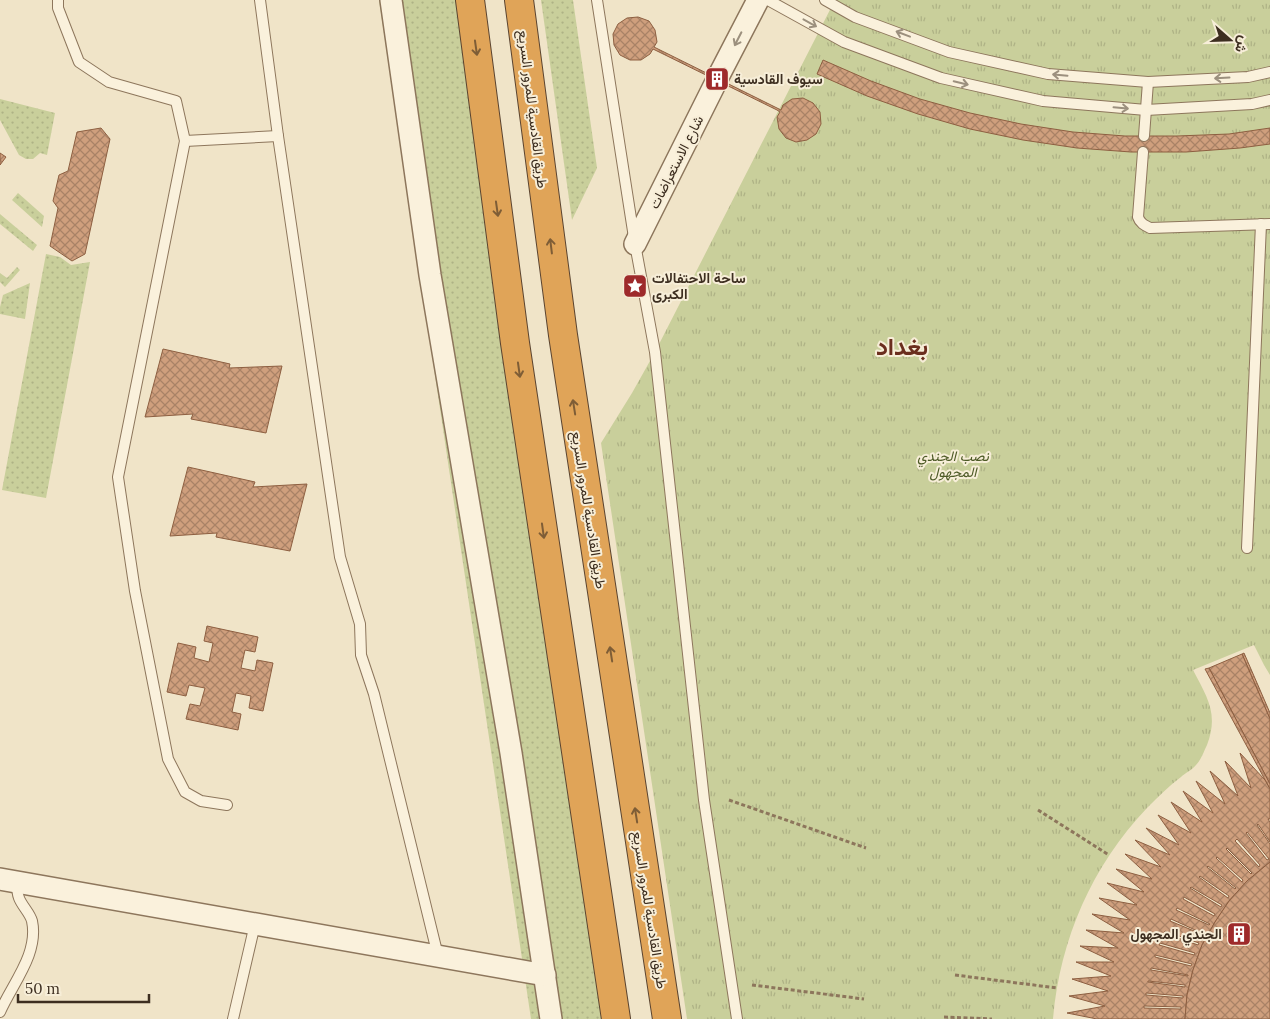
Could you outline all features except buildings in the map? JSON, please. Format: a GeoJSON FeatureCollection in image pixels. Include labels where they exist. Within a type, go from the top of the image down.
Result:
{"type":"FeatureCollection","features":[{"type":"Feature","properties":{"kind":"highway"},"geometry":{"type":"LineString","coordinates":[[470,0],[517,353],[616,1019]]}},
{"type":"Feature","properties":{"kind":"highway","name":"طريق القادسية للمرور السريع"},"geometry":{"type":"LineString","coordinates":[[519,0],[563,335],[667,1019]]}},
{"type":"Feature","properties":{"kind":"street"},"geometry":{"type":"LineString","coordinates":[[391,0],[430,275],[511,753],[551,1019]]}},
{"type":"Feature","properties":{"kind":"street","name":"شارع الاستعراضات"},"geometry":{"type":"LineString","coordinates":[[635,244],[758,0]]}},
{"type":"Feature","properties":{"kind":"street"},"geometry":{"type":"LineString","coordinates":[[8,881],[545,975]]}},
{"type":"Feature","properties":{"kind":"lane"},"geometry":{"type":"LineString","coordinates":[[58,0],[58,8],[79,62],[108,82],[176,101],[185,141],[118,477],[135,591],[168,759],[185,792],[201,801],[227,805]]}},
{"type":"Feature","properties":{"kind":"lane"},"geometry":{"type":"LineString","coordinates":[[260,0],[278,136],[340,557],[360,624],[362,655],[374,694],[438,956]]}},
{"type":"Feature","properties":{"kind":"lane"},"geometry":{"type":"LineString","coordinates":[[598,0],[635,244],[655,352],[704,800],[737,1019]]}},
{"type":"Feature","properties":{"kind":"lane"},"geometry":{"type":"LineString","coordinates":[[768,0],[844,42],[941,78],[1043,102],[1146,110],[1252,104],[1270,100]]}},
{"type":"Feature","properties":{"kind":"lane"},"geometry":{"type":"LineString","coordinates":[[825,0],[855,17],[950,52],[1048,74],[1148,82],[1248,77],[1270,72]]}},
{"type":"Feature","properties":{"kind":"lane"},"geometry":{"type":"LineString","coordinates":[[1144,136],[1148,82]]}},
{"type":"Feature","properties":{"kind":"lane"},"geometry":{"type":"LineString","coordinates":[[185,141],[278,136]]}},
{"type":"Feature","properties":{"kind":"lane"},"geometry":{"type":"LineString","coordinates":[[1143,152],[1138,217],[1144,226],[1150,228],[1266,224],[1248,548]]}},
{"type":"Feature","properties":{"kind":"lane"},"geometry":{"type":"LineString","coordinates":[[0,1012],[31,950],[34,934],[32,919],[8,881]]}},
{"type":"Feature","properties":{"kind":"lane"},"geometry":{"type":"LineString","coordinates":[[233,1019],[255,924]]}},
{"type":"Feature","properties":{"kind":"path"},"geometry":{"type":"LineString","coordinates":[[729,800],[866,848]]}},
{"type":"Feature","properties":{"kind":"path"},"geometry":{"type":"LineString","coordinates":[[1038,810],[1110,855]]}},
{"type":"Feature","properties":{"kind":"path"},"geometry":{"type":"LineString","coordinates":[[955,975],[1056,988]]}},
{"type":"Feature","properties":{"kind":"path"},"geometry":{"type":"LineString","coordinates":[[752,985],[864,999]]}},
{"type":"Feature","properties":{"kind":"path"},"geometry":{"type":"LineString","coordinates":[[944,1017],[992,1019]]}},
{"type":"Feature","properties":{"kind":"green space"},"geometry":{"type":"Polygon","coordinates":[[[379,0],[458,0],[602,1019],[531,1019],[379,0]]]}},
{"type":"Feature","properties":{"kind":"green space"},"geometry":{"type":"Polygon","coordinates":[[[541,0],[573,0],[597,168],[572,220],[541,0]]]}},
{"type":"Feature","properties":{"kind":"green space","name":"نصب الجندي المجهول"},"geometry":{"type":"Polygon","coordinates":[[[835,0],[1270,0],[1270,675],[1254,645],[1193,670],[1207,697],[1212,715],[1207,745],[1198,763],[1159,796],[1127,830],[1095,879],[1071,932],[1057,989],[1053,1019],[687,1019],[601,443],[655,352],[835,0]]]}},
{"type":"Feature","properties":{"kind":"green space"},"geometry":{"type":"Polygon","coordinates":[[[0,99],[55,113],[47,155],[40,153],[33,159],[26,159],[19,155],[0,120],[0,99]]]}},
{"type":"Feature","properties":{"kind":"green space"},"geometry":{"type":"Polygon","coordinates":[[[18,193],[44,216],[42,227],[12,200],[18,193]]]}},
{"type":"Feature","properties":{"kind":"green space"},"geometry":{"type":"Polygon","coordinates":[[[0,214],[37,245],[33,251],[0,224],[0,214]]]}},
{"type":"Feature","properties":{"kind":"green space"},"geometry":{"type":"Polygon","coordinates":[[[46,254],[60,257],[71,265],[90,262],[46,498],[2,490],[46,254]]]}},
{"type":"Feature","properties":{"kind":"green space"},"geometry":{"type":"Polygon","coordinates":[[[17,267],[20,270],[5,287],[0,282],[0,273],[7,278],[17,267]]]}},
{"type":"Feature","properties":{"kind":"green space"},"geometry":{"type":"Polygon","coordinates":[[[30,283],[25,319],[0,314],[3,295],[30,283]]]}},
{"type":"Feature","properties":{"kind":"place","name":"سيوف القادسية"},"geometry":{"type":"Point","coordinates":[717,79]}},
{"type":"Feature","properties":{"kind":"place","name":"ساحة الاحتفالات الكبرى"},"geometry":{"type":"Point","coordinates":[635,286]}},
{"type":"Feature","properties":{"kind":"place","name":"الجندي المجهول"},"geometry":{"type":"Point","coordinates":[1239,934]}},
{"type":"Feature","properties":{"kind":"district","name":"بغداد"},"geometry":{"type":"Point","coordinates":[902,347]}}]}
